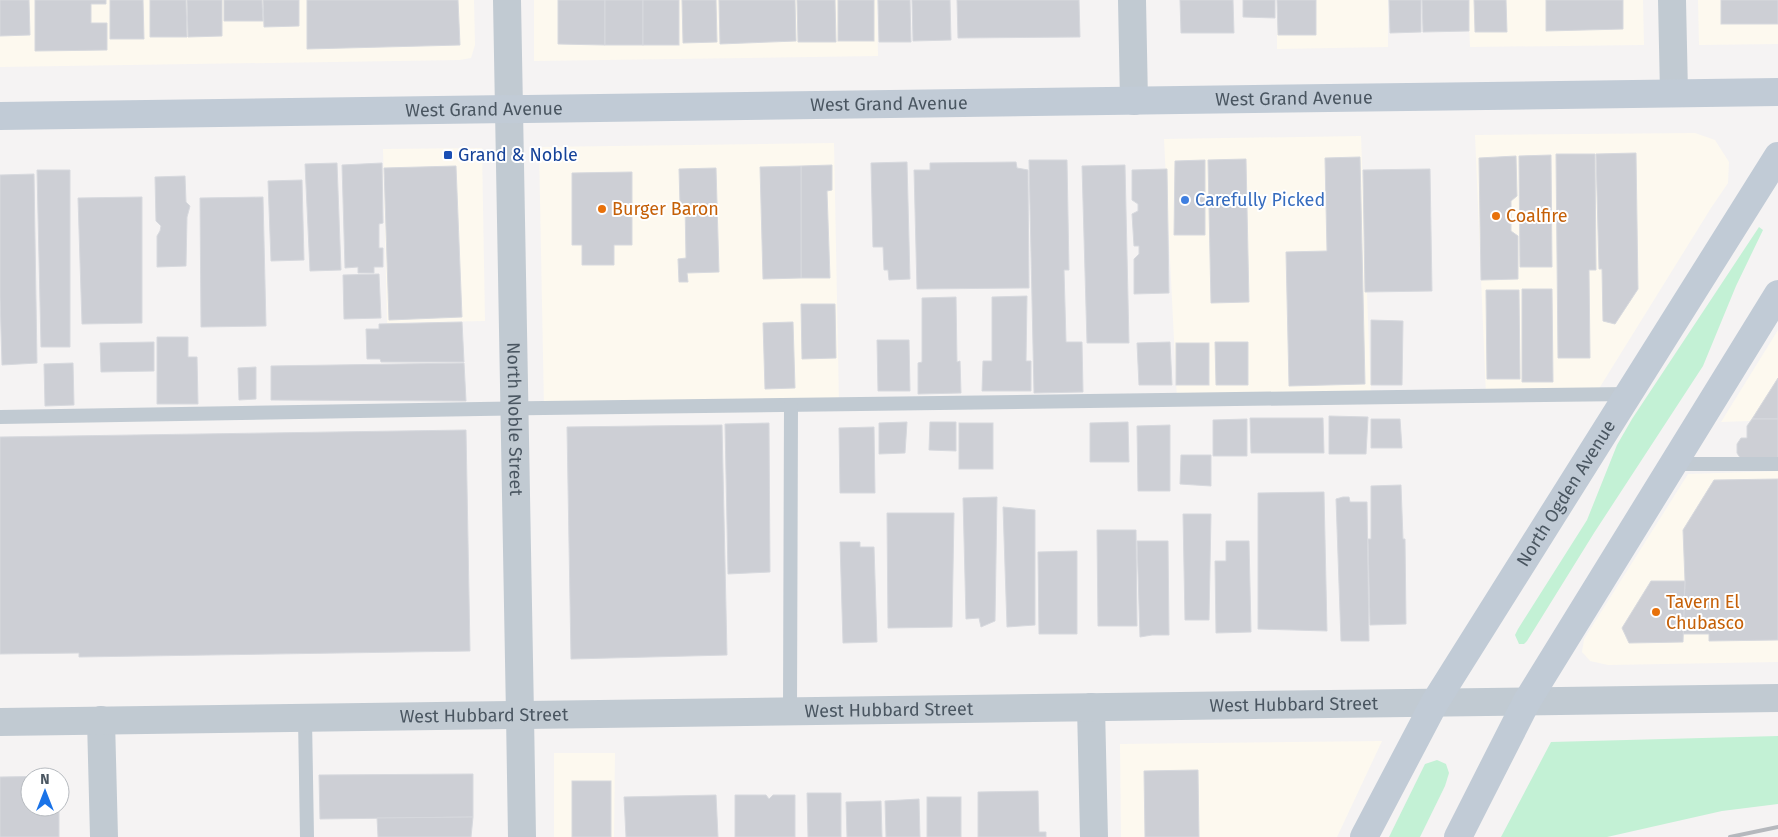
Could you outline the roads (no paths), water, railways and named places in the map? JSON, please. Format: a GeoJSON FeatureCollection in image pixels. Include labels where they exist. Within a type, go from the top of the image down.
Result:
{"type":"FeatureCollection","features":[{"type":"Feature","properties":{"kind":"main road","name":"West Grand Avenue"},"geometry":{"type":"LineString","coordinates":[[0,116],[1778,92]]}},
{"type":"Feature","properties":{"kind":"main road","name":"North Ogden Avenue"},"geometry":{"type":"LineString","coordinates":[[1364,837],[1434,702],[1778,156]]}},
{"type":"Feature","properties":{"kind":"main road"},"geometry":{"type":"LineString","coordinates":[[1458,837],[1528,701],[1778,294]]}},
{"type":"Feature","properties":{"kind":"street","name":"North Noble Street"},"geometry":{"type":"LineString","coordinates":[[507,0],[522,837]]}},
{"type":"Feature","properties":{"kind":"street"},"geometry":{"type":"LineString","coordinates":[[1132,0],[1134,101]]}},
{"type":"Feature","properties":{"kind":"street"},"geometry":{"type":"LineString","coordinates":[[1672,0],[1674,93]]}},
{"type":"Feature","properties":{"kind":"street","name":"West Hubbard Street"},"geometry":{"type":"LineString","coordinates":[[0,722],[1778,698]]}},
{"type":"Feature","properties":{"kind":"street"},"geometry":{"type":"LineString","coordinates":[[1091,707],[1094,837]]}},
{"type":"Feature","properties":{"kind":"street"},"geometry":{"type":"LineString","coordinates":[[102,720],[104,837]]}},
{"type":"Feature","properties":{"kind":"lane"},"geometry":{"type":"LineString","coordinates":[[0,418],[514,408],[1629,394]]}},
{"type":"Feature","properties":{"kind":"lane"},"geometry":{"type":"LineString","coordinates":[[790,710],[792,405]]}},
{"type":"Feature","properties":{"kind":"lane"},"geometry":{"type":"LineString","coordinates":[[1673,464],[1778,464]]}},
{"type":"Feature","properties":{"kind":"lane"},"geometry":{"type":"LineString","coordinates":[[305,718],[307,837]]}},
{"type":"Feature","properties":{"kind":"railway"},"geometry":{"type":"LineString","coordinates":[[1730,837],[1778,827]]}},
{"type":"Feature","properties":{"kind":"place","name":"Grand & Noble"},"geometry":{"type":"Point","coordinates":[448,155]}},
{"type":"Feature","properties":{"kind":"place","name":"Carefully Picked"},"geometry":{"type":"Point","coordinates":[1185,200]}},
{"type":"Feature","properties":{"kind":"place","name":"Burger Baron"},"geometry":{"type":"Point","coordinates":[602,209]}},
{"type":"Feature","properties":{"kind":"place","name":"Coalfire"},"geometry":{"type":"Point","coordinates":[1496,216]}},
{"type":"Feature","properties":{"kind":"place","name":"Tavern El Chubasco"},"geometry":{"type":"Point","coordinates":[1656,612]}}]}
